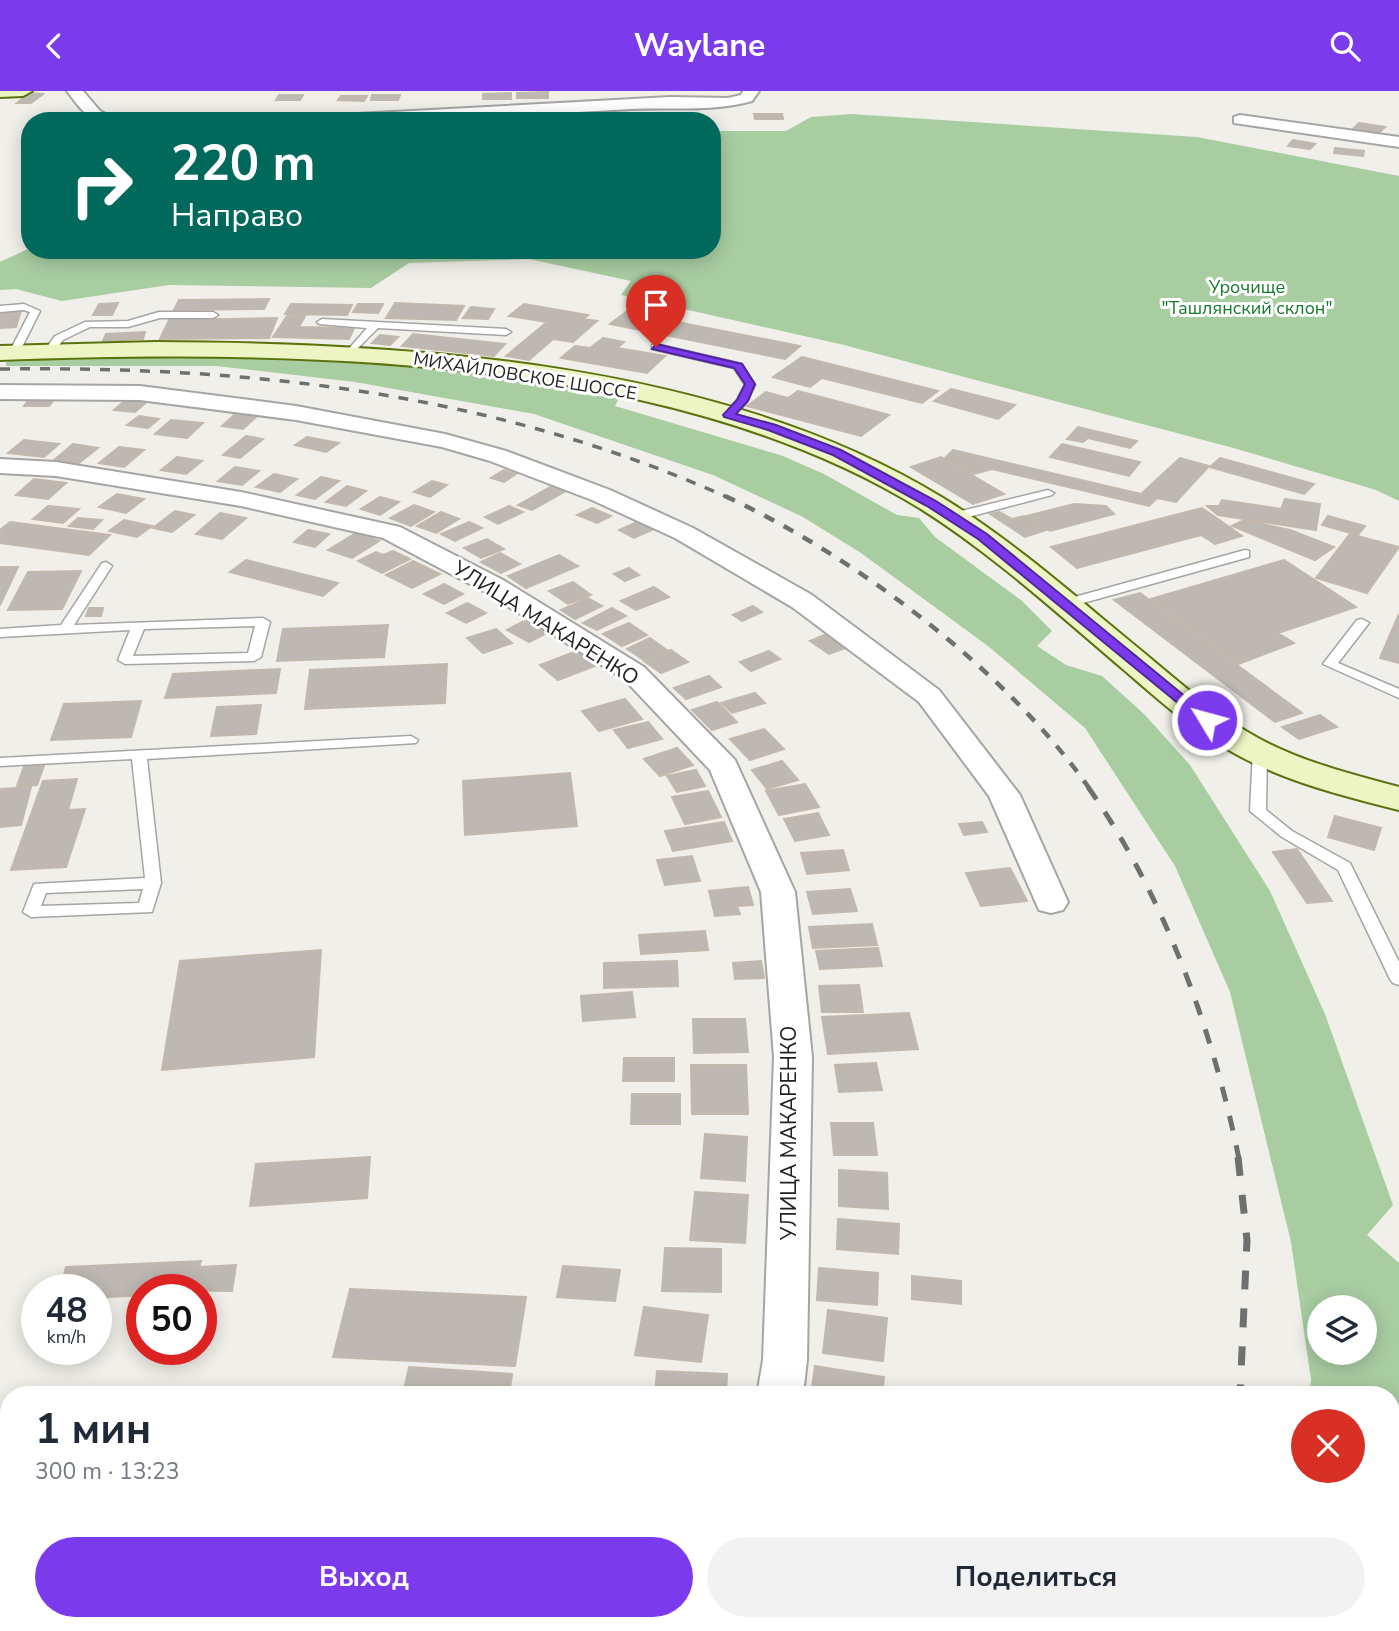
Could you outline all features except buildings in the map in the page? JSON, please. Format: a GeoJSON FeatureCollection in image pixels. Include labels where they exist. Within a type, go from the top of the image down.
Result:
{"type":"FeatureCollection","features":[{"type":"Feature","properties":{"kind":"main road"},"geometry":{"type":"LineString","coordinates":[[0,92],[23,91]]}},
{"type":"Feature","properties":{"kind":"main road","name":"МИХАЙЛОВСКОЕ ШОССЕ"},"geometry":{"type":"LineString","coordinates":[[7,353],[186,348],[351,352],[575,380],[772,427],[858,462],[953,517],[982,537],[1185,704],[1229,736],[1280,762],[1399,799]]}},
{"type":"Feature","properties":{"kind":"street"},"geometry":{"type":"LineString","coordinates":[[75,91],[92,112]]}},
{"type":"Feature","properties":{"kind":"street"},"geometry":{"type":"LineString","coordinates":[[485,112],[670,102],[729,103],[747,98],[751,91]]}},
{"type":"Feature","properties":{"kind":"street"},"geometry":{"type":"LineString","coordinates":[[1240,120],[1399,142]]}},
{"type":"Feature","properties":{"kind":"street"},"geometry":{"type":"LineString","coordinates":[[0,392],[141,393],[296,412],[444,441],[498,456],[601,495],[684,533],[802,601],[929,696],[1004,795],[1051,902]]}},
{"type":"Feature","properties":{"kind":"street","name":"УЛИЦА МАКАРЕНКО"},"geometry":{"type":"LineString","coordinates":[[0,466],[56,469],[241,499],[391,532],[494,586],[634,673],[724,767],[778,892],[793,1056],[785,1360],[781,1386]]}},
{"type":"Feature","properties":{"kind":"lane"},"geometry":{"type":"LineString","coordinates":[[0,309],[24,307],[35,311],[7,353]]}},
{"type":"Feature","properties":{"kind":"lane"},"geometry":{"type":"LineString","coordinates":[[49,351],[59,338],[88,324],[128,324],[159,315],[213,315]]}},
{"type":"Feature","properties":{"kind":"lane"},"geometry":{"type":"LineString","coordinates":[[322,322],[506,332]]}},
{"type":"Feature","properties":{"kind":"lane"},"geometry":{"type":"LineString","coordinates":[[351,352],[375,325]]}},
{"type":"Feature","properties":{"kind":"lane"},"geometry":{"type":"LineString","coordinates":[[656,347],[738,366],[750,384],[742,401],[728,415]]}},
{"type":"Feature","properties":{"kind":"lane"},"geometry":{"type":"LineString","coordinates":[[953,517],[1048,493]]}},
{"type":"Feature","properties":{"kind":"lane"},"geometry":{"type":"LineString","coordinates":[[1065,604],[1245,554]]}},
{"type":"Feature","properties":{"kind":"lane"},"geometry":{"type":"LineString","coordinates":[[65,629],[106,566]]}},
{"type":"Feature","properties":{"kind":"lane"},"geometry":{"type":"LineString","coordinates":[[0,633],[139,625],[263,622],[254,657],[125,660],[139,625]]}},
{"type":"Feature","properties":{"kind":"lane"},"geometry":{"type":"LineString","coordinates":[[1362,623],[1330,664],[1399,694]]}},
{"type":"Feature","properties":{"kind":"lane"},"geometry":{"type":"LineString","coordinates":[[0,762],[411,740]]}},
{"type":"Feature","properties":{"kind":"lane"},"geometry":{"type":"LineString","coordinates":[[1260,751],[1258,811],[1287,834],[1344,867],[1399,979]]}},
{"type":"Feature","properties":{"kind":"lane"},"geometry":{"type":"LineString","coordinates":[[139,754],[153,883],[146,908],[32,912],[40,888],[153,883]]}},
{"type":"Feature","properties":{"kind":"green space","name":"Урочище \"Ташлянский склон\""},"geometry":{"type":"Polygon","coordinates":[[[851,114],[1197,137],[1399,176],[1399,501],[1376,490],[1230,447],[844,345],[621,295],[631,281],[529,259],[721,259],[721,131],[786,131],[811,117],[851,114]]]}},
{"type":"Feature","properties":{"kind":"green space","name":"Урочище \"Ташлянский склон\""},"geometry":{"type":"Polygon","coordinates":[[[21,252],[21,259],[529,259],[409,263],[371,288],[169,285],[62,301],[16,289],[0,290],[0,262],[21,252]]]}},
{"type":"Feature","properties":{"kind":"green space"},"geometry":{"type":"Polygon","coordinates":[[[94,354],[334,359],[474,373],[482,378],[499,375],[563,387],[577,394],[619,398],[615,406],[783,456],[824,474],[897,515],[919,518],[935,537],[1022,601],[1052,631],[1037,646],[1066,665],[1102,676],[1144,714],[1190,765],[1270,891],[1325,1014],[1393,1205],[1367,1235],[1399,1263],[1399,1386],[1310,1386],[1309,1365],[1377,1365],[1377,1295],[1307,1295],[1307,1352],[1291,1242],[1230,992],[1175,866],[1085,728],[988,646],[861,553],[803,517],[713,475],[534,414],[355,382],[216,366],[6,366],[6,362],[23,357],[94,354]]]}},
{"type":"Feature","properties":{"kind":"railway"},"geometry":{"type":"LineString","coordinates":[[0,369],[188,373],[372,393],[462,410],[552,433],[641,462],[729,498]]}},
{"type":"Feature","properties":{"kind":"railway"},"geometry":{"type":"LineString","coordinates":[[725,496],[729,498]]}},
{"type":"Feature","properties":{"kind":"railway"},"geometry":{"type":"LineString","coordinates":[[729,498],[825,550],[925,621],[1016,701],[1055,744],[1089,788]]}},
{"type":"Feature","properties":{"kind":"railway"},"geometry":{"type":"LineString","coordinates":[[1088,787],[1140,873],[1182,965],[1215,1062],[1239,1159]]}},
{"type":"Feature","properties":{"kind":"railway"},"geometry":{"type":"LineString","coordinates":[[1238,1157],[1247,1240],[1240,1386]]}},
{"type":"Feature","properties":{"kind":"route"},"geometry":{"type":"LineString","coordinates":[[656,347],[738,366],[750,384],[742,401],[728,415],[772,427],[817,444],[858,462],[932,504],[982,537],[1207,720]]}}]}
